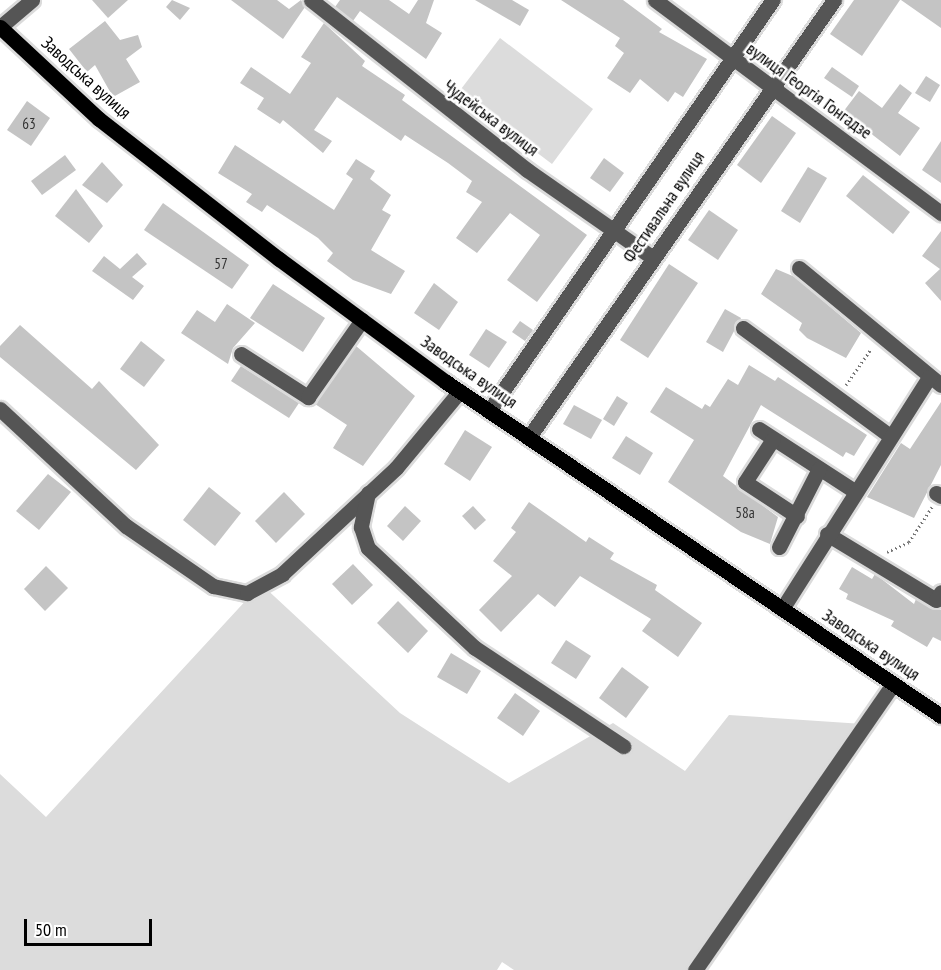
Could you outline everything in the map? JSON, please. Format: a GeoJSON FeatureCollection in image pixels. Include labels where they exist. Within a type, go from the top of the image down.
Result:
{"type":"FeatureCollection","features":[{"type":"Feature","properties":{"kind":"main road","name":"Заводська вулиця"},"geometry":{"type":"LineString","coordinates":[[0,27],[99,119],[460,392],[941,716]]}},
{"type":"Feature","properties":{"kind":"street"},"geometry":{"type":"LineString","coordinates":[[0,27],[32,0]]}},
{"type":"Feature","properties":{"kind":"street","name":"Чудейська вулиця"},"geometry":{"type":"LineString","coordinates":[[311,0],[442,105],[653,258]]}},
{"type":"Feature","properties":{"kind":"street","name":"вулиця Георгія Гонгадзе"},"geometry":{"type":"LineString","coordinates":[[655,0],[941,213]]}},
{"type":"Feature","properties":{"kind":"street","name":"Фестивальна вулиця"},"geometry":{"type":"LineString","coordinates":[[489,411],[773,0]]}},
{"type":"Feature","properties":{"kind":"street","name":"Фестивальна вулиця"},"geometry":{"type":"LineString","coordinates":[[529,437],[770,86],[834,0]]}},
{"type":"Feature","properties":{"kind":"street"},"geometry":{"type":"LineString","coordinates":[[782,609],[853,490],[890,436],[935,381],[799,268]]}},
{"type":"Feature","properties":{"kind":"street"},"geometry":{"type":"LineString","coordinates":[[241,354],[308,398],[362,320]]}},
{"type":"Feature","properties":{"kind":"street"},"geometry":{"type":"LineString","coordinates":[[743,328],[890,436]]}},
{"type":"Feature","properties":{"kind":"street"},"geometry":{"type":"LineString","coordinates":[[0,409],[126,526],[224,589],[247,593],[282,574],[375,485],[396,468],[460,392]]}},
{"type":"Feature","properties":{"kind":"street"},"geometry":{"type":"LineString","coordinates":[[759,429],[853,490]]}},
{"type":"Feature","properties":{"kind":"street"},"geometry":{"type":"LineString","coordinates":[[773,439],[745,482],[797,516]]}},
{"type":"Feature","properties":{"kind":"street"},"geometry":{"type":"LineString","coordinates":[[779,547],[797,516],[819,469]]}},
{"type":"Feature","properties":{"kind":"street"},"geometry":{"type":"LineString","coordinates":[[375,485],[362,507],[361,527],[368,548],[475,648],[623,746]]}},
{"type":"Feature","properties":{"kind":"street"},"geometry":{"type":"LineString","coordinates":[[826,534],[936,600],[941,592]]}},
{"type":"Feature","properties":{"kind":"street"},"geometry":{"type":"LineString","coordinates":[[694,970],[893,684]]}},
{"type":"Feature","properties":{"kind":"path"},"geometry":{"type":"LineString","coordinates":[[838,396],[880,335]]}},
{"type":"Feature","properties":{"kind":"path"},"geometry":{"type":"LineString","coordinates":[[869,559],[909,542],[939,495]]}},
{"type":"Feature","properties":{"kind":"shaded area"},"geometry":{"type":"Polygon","coordinates":[[[500,38],[593,109],[552,164],[458,93],[500,38]]]}},
{"type":"Feature","properties":{"kind":"shaded area"},"geometry":{"type":"Polygon","coordinates":[[[261,584],[400,713],[509,783],[613,723],[685,771],[729,715],[863,724],[700,970],[514,970],[502,962],[497,970],[0,970],[0,774],[46,817],[261,584]]]}},
{"type":"Feature","properties":{"kind":"building"},"geometry":{"type":"Polygon","coordinates":[[[92,0],[128,0],[108,18],[92,0]]]}},
{"type":"Feature","properties":{"kind":"building"},"geometry":{"type":"Polygon","coordinates":[[[172,0],[190,8],[180,20],[166,7],[172,0]]]}},
{"type":"Feature","properties":{"kind":"building"},"geometry":{"type":"Polygon","coordinates":[[[231,0],[277,0],[289,9],[301,0],[305,7],[283,39],[231,0]]]}},
{"type":"Feature","properties":{"kind":"building"},"geometry":{"type":"Polygon","coordinates":[[[340,0],[389,0],[409,14],[418,0],[434,0],[426,23],[442,33],[426,59],[360,11],[353,21],[335,7],[340,0]]]}},
{"type":"Feature","properties":{"kind":"building"},"geometry":{"type":"Polygon","coordinates":[[[475,0],[512,0],[529,10],[520,26],[475,0]]]}},
{"type":"Feature","properties":{"kind":"building"},"geometry":{"type":"Polygon","coordinates":[[[561,0],[623,0],[662,29],[659,32],[707,59],[683,97],[675,92],[668,102],[640,79],[630,93],[607,78],[624,53],[615,46],[620,38],[561,0]]]}},
{"type":"Feature","properties":{"kind":"building"},"geometry":{"type":"Polygon","coordinates":[[[854,0],[900,0],[862,56],[830,34],[854,0]]]}},
{"type":"Feature","properties":{"kind":"building"},"geometry":{"type":"Polygon","coordinates":[[[901,0],[941,0],[941,28],[901,0]]]}},
{"type":"Feature","properties":{"kind":"building"},"geometry":{"type":"Polygon","coordinates":[[[105,21],[120,40],[138,35],[142,47],[126,59],[140,82],[113,97],[95,65],[87,72],[69,49],[105,21]]]}},
{"type":"Feature","properties":{"kind":"building"},"geometry":{"type":"Polygon","coordinates":[[[324,23],[365,61],[362,66],[405,95],[402,100],[587,235],[537,302],[507,280],[540,235],[510,213],[477,253],[456,238],[482,202],[466,192],[472,181],[448,163],[405,135],[401,141],[337,97],[314,130],[332,141],[323,153],[283,120],[280,124],[257,109],[264,98],[240,83],[251,67],[290,94],[311,63],[301,57],[324,23]]]}},
{"type":"Feature","properties":{"kind":"building"},"geometry":{"type":"Polygon","coordinates":[[[832,67],[859,86],[852,97],[824,78],[832,67]]]}},
{"type":"Feature","properties":{"kind":"building"},"geometry":{"type":"Polygon","coordinates":[[[926,76],[940,85],[930,102],[915,93],[926,76]]]}},
{"type":"Feature","properties":{"kind":"building"},"geometry":{"type":"Polygon","coordinates":[[[900,84],[912,93],[898,113],[920,128],[900,156],[843,112],[859,91],[882,108],[900,84]]]}},
{"type":"Feature","properties":{"kind":"building"},"geometry":{"type":"Polygon","coordinates":[[[27,101],[50,118],[31,146],[7,130],[27,101]]]}},
{"type":"Feature","properties":{"kind":"building"},"geometry":{"type":"Polygon","coordinates":[[[772,116],[796,133],[761,183],[737,165],[772,116]]]}},
{"type":"Feature","properties":{"kind":"building"},"geometry":{"type":"Polygon","coordinates":[[[941,141],[941,183],[922,170],[941,141]]]}},
{"type":"Feature","properties":{"kind":"building"},"geometry":{"type":"Polygon","coordinates":[[[235,145],[334,210],[353,179],[346,174],[356,159],[375,171],[370,179],[391,195],[382,210],[391,215],[371,250],[405,271],[391,294],[353,280],[327,261],[333,253],[318,238],[267,205],[262,212],[246,202],[252,194],[218,173],[235,145]]]}},
{"type":"Feature","properties":{"kind":"building"},"geometry":{"type":"Polygon","coordinates":[[[65,155],[76,170],[42,195],[31,181],[65,155]]]}},
{"type":"Feature","properties":{"kind":"building"},"geometry":{"type":"Polygon","coordinates":[[[604,158],[624,173],[610,192],[590,178],[604,158]]]}},
{"type":"Feature","properties":{"kind":"building"},"geometry":{"type":"Polygon","coordinates":[[[102,162],[123,185],[107,203],[82,185],[102,162]]]}},
{"type":"Feature","properties":{"kind":"building"},"geometry":{"type":"Polygon","coordinates":[[[808,167],[827,178],[800,223],[781,211],[808,167]]]}},
{"type":"Feature","properties":{"kind":"building"},"geometry":{"type":"Polygon","coordinates":[[[863,175],[910,212],[893,234],[846,196],[863,175]]]}},
{"type":"Feature","properties":{"kind":"building"},"geometry":{"type":"Polygon","coordinates":[[[76,189],[103,226],[89,243],[55,216],[76,189]]]}},
{"type":"Feature","properties":{"kind":"building"},"geometry":{"type":"Polygon","coordinates":[[[163,203],[249,265],[232,289],[144,230],[163,203]]]}},
{"type":"Feature","properties":{"kind":"building"},"geometry":{"type":"Polygon","coordinates":[[[709,210],[738,230],[718,260],[688,240],[709,210]]]}},
{"type":"Feature","properties":{"kind":"building"},"geometry":{"type":"Polygon","coordinates":[[[941,231],[941,301],[925,283],[940,269],[922,256],[941,231]]]}},
{"type":"Feature","properties":{"kind":"building"},"geometry":{"type":"Polygon","coordinates":[[[137,253],[147,264],[132,277],[144,286],[133,300],[92,271],[104,256],[120,269],[137,253]]]}},
{"type":"Feature","properties":{"kind":"building"},"geometry":{"type":"Polygon","coordinates":[[[669,264],[698,283],[648,358],[620,340],[669,264]]]}},
{"type":"Feature","properties":{"kind":"building"},"geometry":{"type":"Polygon","coordinates":[[[776,269],[795,277],[861,333],[846,358],[807,338],[799,330],[802,323],[761,294],[776,269]]]}},
{"type":"Feature","properties":{"kind":"building"},"geometry":{"type":"Polygon","coordinates":[[[434,283],[458,302],[439,330],[414,313],[434,283]]]}},
{"type":"Feature","properties":{"kind":"building"},"geometry":{"type":"Polygon","coordinates":[[[273,284],[325,318],[303,352],[250,318],[273,284]]]}},
{"type":"Feature","properties":{"kind":"building"},"geometry":{"type":"Polygon","coordinates":[[[227,304],[255,323],[233,348],[228,364],[181,333],[197,310],[215,322],[227,304]]]}},
{"type":"Feature","properties":{"kind":"building"},"geometry":{"type":"Polygon","coordinates":[[[725,309],[741,318],[723,352],[706,342],[725,309]]]}},
{"type":"Feature","properties":{"kind":"building"},"geometry":{"type":"Polygon","coordinates":[[[520,321],[533,330],[525,341],[512,332],[520,321]]]}},
{"type":"Feature","properties":{"kind":"building"},"geometry":{"type":"Polygon","coordinates":[[[20,325],[92,389],[99,381],[159,445],[136,470],[0,357],[0,346],[20,325]]]}},
{"type":"Feature","properties":{"kind":"building"},"geometry":{"type":"Polygon","coordinates":[[[486,329],[507,342],[489,368],[469,355],[486,329]]]}},
{"type":"Feature","properties":{"kind":"building"},"geometry":{"type":"Polygon","coordinates":[[[141,341],[165,360],[144,387],[120,369],[141,341]]]}},
{"type":"Feature","properties":{"kind":"building"},"geometry":{"type":"Polygon","coordinates":[[[356,346],[415,396],[363,466],[333,448],[347,425],[315,404],[356,346]]]}},
{"type":"Feature","properties":{"kind":"building"},"geometry":{"type":"Polygon","coordinates":[[[749,365],[775,381],[778,377],[867,435],[854,456],[846,452],[843,457],[761,405],[723,476],[778,517],[770,544],[741,532],[668,482],[694,440],[650,412],[666,387],[702,409],[705,404],[710,407],[728,379],[738,385],[749,365]]]}},
{"type":"Feature","properties":{"kind":"building"},"geometry":{"type":"Polygon","coordinates":[[[241,366],[299,403],[289,418],[231,381],[241,366]]]}},
{"type":"Feature","properties":{"kind":"building"},"geometry":{"type":"Polygon","coordinates":[[[617,396],[628,403],[614,426],[603,419],[617,396]]]}},
{"type":"Feature","properties":{"kind":"building"},"geometry":{"type":"Polygon","coordinates":[[[941,402],[941,465],[914,518],[867,497],[901,443],[910,449],[941,402]]]}},
{"type":"Feature","properties":{"kind":"building"},"geometry":{"type":"Polygon","coordinates":[[[574,405],[602,420],[591,439],[563,424],[574,405]]]}},
{"type":"Feature","properties":{"kind":"building"},"geometry":{"type":"Polygon","coordinates":[[[465,430],[492,447],[470,481],[444,464],[465,430]]]}},
{"type":"Feature","properties":{"kind":"building"},"geometry":{"type":"Polygon","coordinates":[[[626,436],[653,453],[640,475],[612,458],[626,436]]]}},
{"type":"Feature","properties":{"kind":"building"},"geometry":{"type":"Polygon","coordinates":[[[48,474],[71,492],[39,530],[16,511],[48,474]]]}},
{"type":"Feature","properties":{"kind":"building"},"geometry":{"type":"Polygon","coordinates":[[[209,487],[241,513],[215,546],[183,520],[209,487]]]}},
{"type":"Feature","properties":{"kind":"building"},"geometry":{"type":"Polygon","coordinates":[[[284,492],[305,514],[276,543],[255,521],[284,492]]]}},
{"type":"Feature","properties":{"kind":"building"},"geometry":{"type":"Polygon","coordinates":[[[529,502],[586,542],[589,537],[614,553],[610,559],[657,585],[655,590],[702,623],[678,657],[642,631],[651,619],[580,576],[555,607],[538,594],[501,632],[479,610],[512,576],[493,561],[516,532],[511,528],[529,502]]]}},
{"type":"Feature","properties":{"kind":"building"},"geometry":{"type":"Polygon","coordinates":[[[405,506],[421,521],[403,541],[387,526],[405,506]]]}},
{"type":"Feature","properties":{"kind":"building"},"geometry":{"type":"Polygon","coordinates":[[[473,506],[486,520],[475,530],[462,516],[473,506]]]}},
{"type":"Feature","properties":{"kind":"building"},"geometry":{"type":"Polygon","coordinates":[[[353,564],[373,585],[352,605],[332,584],[353,564]]]}},
{"type":"Feature","properties":{"kind":"building"},"geometry":{"type":"Polygon","coordinates":[[[46,566],[68,588],[45,611],[24,589],[46,566]]]}},
{"type":"Feature","properties":{"kind":"building"},"geometry":{"type":"Polygon","coordinates":[[[852,567],[872,579],[875,574],[914,604],[916,599],[941,610],[941,641],[933,637],[927,647],[891,626],[894,621],[846,599],[848,594],[839,589],[852,567]]]}},
{"type":"Feature","properties":{"kind":"building"},"geometry":{"type":"Polygon","coordinates":[[[398,601],[428,631],[408,653],[377,623],[398,601]]]}},
{"type":"Feature","properties":{"kind":"building"},"geometry":{"type":"Polygon","coordinates":[[[566,640],[591,656],[576,679],[551,663],[566,640]]]}},
{"type":"Feature","properties":{"kind":"building"},"geometry":{"type":"Polygon","coordinates":[[[451,653],[481,671],[467,694],[437,677],[451,653]]]}},
{"type":"Feature","properties":{"kind":"building"},"geometry":{"type":"Polygon","coordinates":[[[622,667],[649,687],[626,718],[599,698],[622,667]]]}},
{"type":"Feature","properties":{"kind":"building"},"geometry":{"type":"Polygon","coordinates":[[[515,693],[540,711],[523,736],[497,718],[515,693]]]}}]}
